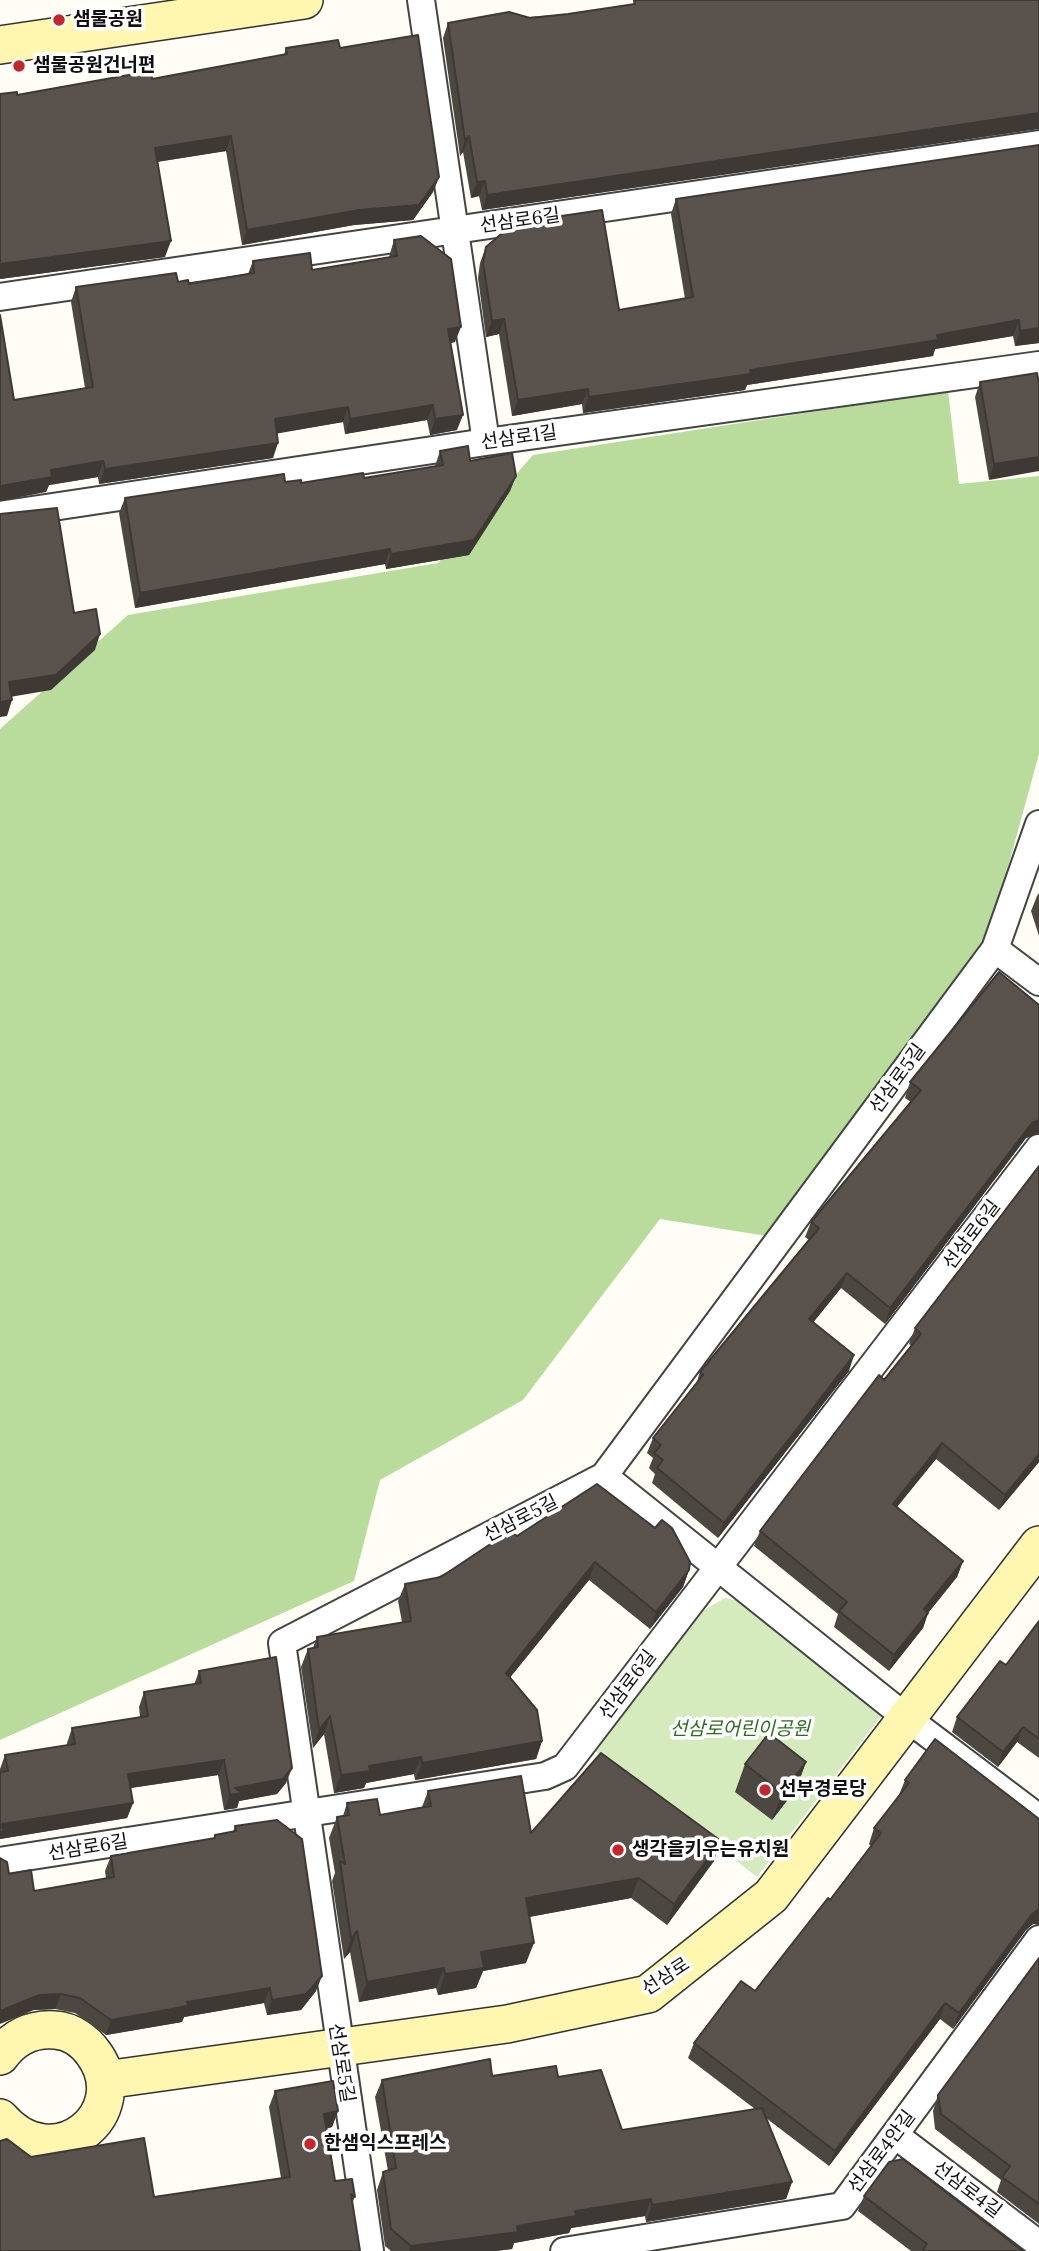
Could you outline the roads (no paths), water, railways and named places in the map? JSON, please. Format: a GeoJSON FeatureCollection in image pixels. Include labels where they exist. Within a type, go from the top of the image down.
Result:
{"type":"FeatureCollection","features":[{"type":"Feature","properties":{"kind":"street"},"geometry":{"type":"LineString","coordinates":[[0,45],[304,0]]}},
{"type":"Feature","properties":{"kind":"street"},"geometry":{"type":"LineString","coordinates":[[421,0],[486,442]]}},
{"type":"Feature","properties":{"kind":"street","name":"선삼로6길"},"geometry":{"type":"LineString","coordinates":[[0,297],[1039,144]]}},
{"type":"Feature","properties":{"kind":"street","name":"선삼로1길"},"geometry":{"type":"LineString","coordinates":[[0,515],[486,442],[1039,365]]}},
{"type":"Feature","properties":{"kind":"street","name":"선삼로5길"},"geometry":{"type":"LineString","coordinates":[[370,2251],[304,1814],[282,1643],[604,1476],[995,949],[1039,824]]}},
{"type":"Feature","properties":{"kind":"street"},"geometry":{"type":"LineString","coordinates":[[995,949],[1039,982]]}},
{"type":"Feature","properties":{"kind":"street","name":"선삼로6길"},"geometry":{"type":"LineString","coordinates":[[0,1861],[545,1776],[565,1767],[1039,1148]]}},
{"type":"Feature","properties":{"kind":"street"},"geometry":{"type":"LineString","coordinates":[[604,1476],[908,1720],[1039,1818]]}},
{"type":"Feature","properties":{"kind":"street","name":"선삼로"},"geometry":{"type":"LineString","coordinates":[[105,2080],[508,2024],[648,1994],[771,1896],[1039,1545]]}},
{"type":"Feature","properties":{"kind":"street","name":"선삼로4안길"},"geometry":{"type":"LineString","coordinates":[[564,2251],[842,2206],[1039,1939]]}},
{"type":"Feature","properties":{"kind":"street"},"geometry":{"type":"LineString","coordinates":[[0,2056],[22,2036],[39,2030],[57,2030],[75,2036],[89,2047],[100,2062],[105,2080],[104,2100],[96,2118],[84,2132],[66,2141],[47,2144],[28,2141],[11,2131],[0,2118]]}},
{"type":"Feature","properties":{"kind":"street","name":"선삼로4길"},"geometry":{"type":"LineString","coordinates":[[895,2136],[1039,2244]]}},
{"type":"Feature","properties":{"kind":"place","name":"샘물공원"},"geometry":{"type":"Point","coordinates":[59,20]}},
{"type":"Feature","properties":{"kind":"place","name":"샘물공원건너편"},"geometry":{"type":"Point","coordinates":[19,66]}},
{"type":"Feature","properties":{"kind":"place","name":"선부경로당"},"geometry":{"type":"Point","coordinates":[765,1790]}},
{"type":"Feature","properties":{"kind":"place","name":"생각을키우는유치원"},"geometry":{"type":"Point","coordinates":[618,1850]}},
{"type":"Feature","properties":{"kind":"place","name":"한샘익스프레스"},"geometry":{"type":"Point","coordinates":[310,2144]}},
{"type":"Feature","properties":{"kind":"park label","name":"선삼로어린이공원"},"geometry":{"type":"Point","coordinates":[740,1730]}}]}
